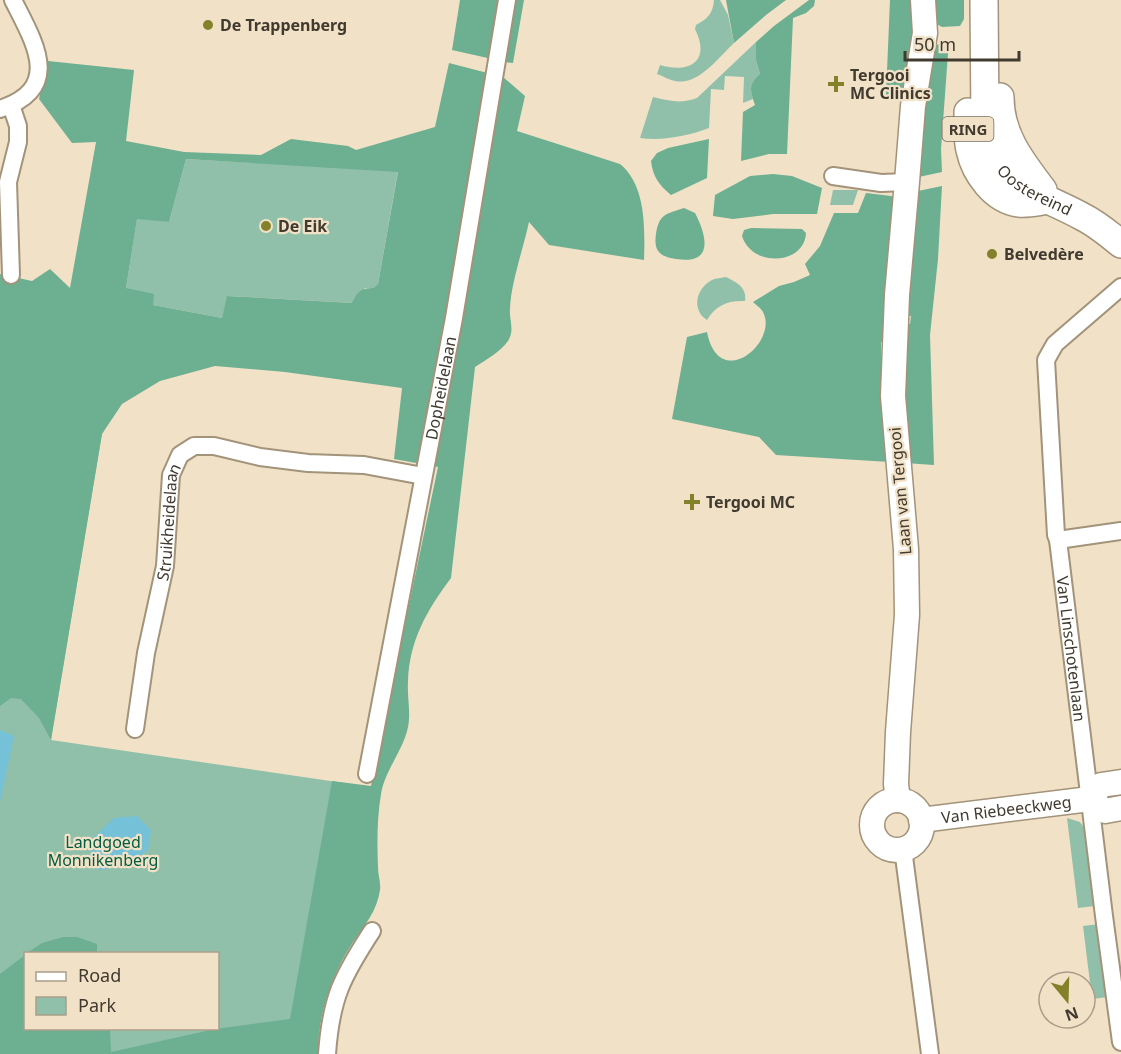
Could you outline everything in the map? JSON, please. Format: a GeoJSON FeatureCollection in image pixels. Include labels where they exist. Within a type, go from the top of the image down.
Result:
{"type":"FeatureCollection","features":[{"type":"Feature","properties":{"kind":"main road","name":"RING"},"geometry":{"type":"LineString","coordinates":[[969,0],[968,135],[973,161],[982,178],[994,191],[1006,199],[1020,203],[1051,201]]}},
{"type":"Feature","properties":{"kind":"main road","name":"Oostereind"},"geometry":{"type":"LineString","coordinates":[[984,0],[985,113],[987,141],[995,159],[1008,175],[1025,189],[1084,217],[1121,244]]}},
{"type":"Feature","properties":{"kind":"main road","name":"RING"},"geometry":{"type":"LineString","coordinates":[[1000,0],[1000,103],[1004,129],[1011,146],[1051,201]]}},
{"type":"Feature","properties":{"kind":"street"},"geometry":{"type":"LineString","coordinates":[[11,275],[8,182],[18,142],[18,126],[6,107],[27,96],[34,87],[39,67],[35,45],[13,0]]}},
{"type":"Feature","properties":{"kind":"street","name":"Dopheidelaan"},"geometry":{"type":"LineString","coordinates":[[367,774],[454,318],[507,0]]}},
{"type":"Feature","properties":{"kind":"street","name":"Laan van Tergooi"},"geometry":{"type":"LineString","coordinates":[[898,800],[896,784],[898,732],[907,615],[906,549],[893,396],[897,295],[914,106],[925,33],[923,0]]}},
{"type":"Feature","properties":{"kind":"street"},"geometry":{"type":"LineString","coordinates":[[833,176],[881,183],[907,182]]}},
{"type":"Feature","properties":{"kind":"street","name":"Van Linschotenlaan"},"geometry":{"type":"LineString","coordinates":[[1121,287],[1055,344],[1046,360],[1056,535],[1121,1042]]}},
{"type":"Feature","properties":{"kind":"street","name":"Struikheidelaan"},"geometry":{"type":"LineString","coordinates":[[135,729],[147,653],[165,566],[171,475],[180,455],[194,446],[214,446],[260,457],[308,463],[364,465],[423,476]]}},
{"type":"Feature","properties":{"kind":"street"},"geometry":{"type":"LineString","coordinates":[[1058,540],[1121,531]]}},
{"type":"Feature","properties":{"kind":"street","name":"Van Riebeeckweg"},"geometry":{"type":"LineString","coordinates":[[921,820],[1090,799],[1101,785],[1121,782]]}},
{"type":"Feature","properties":{"kind":"street","name":"Van Riebeeckweg"},"geometry":{"type":"LineString","coordinates":[[1090,799],[1105,811],[1121,808]]}},
{"type":"Feature","properties":{"kind":"street"},"geometry":{"type":"LineString","coordinates":[[898,800],[913,806],[921,820],[918,838],[903,849],[885,847],[876,838],[872,828],[873,818],[878,808],[886,802],[898,800]]}},
{"type":"Feature","properties":{"kind":"street"},"geometry":{"type":"LineString","coordinates":[[903,849],[930,1054]]}},
{"type":"Feature","properties":{"kind":"street"},"geometry":{"type":"LineString","coordinates":[[327,1054],[330,1021],[336,995],[348,967],[372,931]]}},
{"type":"Feature","properties":{"kind":"green space"},"geometry":{"type":"Polygon","coordinates":[[[460,0],[501,0],[492,59],[452,50],[460,0]]]}},
{"type":"Feature","properties":{"kind":"green space"},"geometry":{"type":"Polygon","coordinates":[[[514,0],[524,0],[513,63],[504,62],[514,0]]]}},
{"type":"Feature","properties":{"kind":"green space"},"geometry":{"type":"Polygon","coordinates":[[[714,0],[720,0],[728,15],[734,43],[707,70],[692,79],[675,81],[657,74],[660,65],[680,68],[695,62],[699,57],[696,25],[709,16],[714,0]]]}},
{"type":"Feature","properties":{"kind":"green space"},"geometry":{"type":"Polygon","coordinates":[[[726,0],[786,0],[734,43],[726,0]]]}},
{"type":"Feature","properties":{"kind":"green space"},"geometry":{"type":"Polygon","coordinates":[[[809,0],[815,0],[814,6],[806,13],[793,18],[787,154],[769,154],[741,161],[743,112],[755,105],[751,88],[760,74],[756,60],[756,42],[809,0]]]}},
{"type":"Feature","properties":{"kind":"green space"},"geometry":{"type":"Polygon","coordinates":[[[890,0],[916,0],[917,5],[905,94],[886,95],[890,0]]]}},
{"type":"Feature","properties":{"kind":"green space"},"geometry":{"type":"Polygon","coordinates":[[[931,0],[964,0],[964,19],[960,26],[942,27],[935,23],[931,0]]]}},
{"type":"Feature","properties":{"kind":"green space"},"geometry":{"type":"Polygon","coordinates":[[[949,40],[941,149],[942,172],[914,178],[931,47],[949,40]]]}},
{"type":"Feature","properties":{"kind":"green space"},"geometry":{"type":"Polygon","coordinates":[[[756,42],[756,60],[760,74],[751,91],[753,99],[743,103],[744,77],[725,76],[724,90],[711,89],[709,128],[675,137],[640,138],[653,97],[670,101],[697,98],[756,42]]]}},
{"type":"Feature","properties":{"kind":"green space"},"geometry":{"type":"Polygon","coordinates":[[[48,61],[134,70],[126,141],[184,152],[261,155],[291,139],[348,146],[356,150],[435,127],[449,63],[503,77],[525,96],[517,131],[620,164],[629,173],[639,195],[644,221],[644,260],[549,245],[529,222],[513,288],[510,337],[497,352],[475,367],[451,578],[427,614],[416,640],[409,667],[409,716],[406,736],[386,777],[381,794],[378,831],[380,887],[378,898],[370,918],[345,955],[332,982],[320,1024],[318,1054],[0,1054],[0,974],[24,956],[24,1030],[110,1030],[111,1052],[210,1030],[290,1019],[332,781],[371,786],[438,467],[394,459],[402,388],[285,372],[215,366],[160,381],[122,404],[102,434],[51,740],[39,718],[21,699],[11,698],[0,706],[0,274],[32,281],[50,269],[70,288],[96,142],[72,143],[39,99],[48,61]],[[186,159],[169,222],[137,219],[126,288],[154,294],[153,305],[222,318],[227,296],[352,303],[360,291],[374,288],[378,284],[398,172],[186,159]]]}},
{"type":"Feature","properties":{"kind":"green space"},"geometry":{"type":"Polygon","coordinates":[[[709,139],[707,178],[671,195],[657,180],[651,161],[657,153],[668,148],[709,139]]]}},
{"type":"Feature","properties":{"kind":"green space"},"geometry":{"type":"Polygon","coordinates":[[[186,159],[398,171],[378,284],[375,288],[365,288],[353,303],[228,296],[222,318],[153,305],[126,288],[137,218],[169,222],[186,159]]]}},
{"type":"Feature","properties":{"kind":"green space"},"geometry":{"type":"Polygon","coordinates":[[[773,174],[792,176],[822,188],[817,214],[773,214],[733,219],[713,216],[715,195],[750,176],[773,174]]]}},
{"type":"Feature","properties":{"kind":"green space"},"geometry":{"type":"Polygon","coordinates":[[[942,186],[938,259],[930,335],[934,465],[905,463],[905,352],[907,324],[910,324],[911,316],[908,315],[910,291],[905,290],[913,199],[918,199],[918,191],[942,186]]]}},
{"type":"Feature","properties":{"kind":"green space"},"geometry":{"type":"Polygon","coordinates":[[[833,190],[858,190],[853,205],[830,205],[833,190]]]}},
{"type":"Feature","properties":{"kind":"green space"},"geometry":{"type":"Polygon","coordinates":[[[866,193],[899,197],[887,342],[881,342],[881,405],[887,405],[890,462],[776,455],[759,437],[672,419],[687,337],[707,332],[714,350],[723,359],[734,360],[745,356],[755,348],[763,336],[766,324],[763,312],[753,302],[779,286],[810,275],[805,264],[820,246],[834,213],[858,213],[866,193]]]}},
{"type":"Feature","properties":{"kind":"green space"},"geometry":{"type":"Polygon","coordinates":[[[684,208],[695,213],[704,239],[702,253],[697,258],[688,260],[661,254],[656,244],[657,227],[661,219],[684,208]]]}},
{"type":"Feature","properties":{"kind":"green space"},"geometry":{"type":"Polygon","coordinates":[[[751,228],[802,229],[806,233],[797,251],[788,256],[767,258],[756,254],[748,247],[742,236],[744,230],[751,228]]]}},
{"type":"Feature","properties":{"kind":"green space"},"geometry":{"type":"Polygon","coordinates":[[[726,277],[741,286],[745,293],[745,301],[723,304],[707,320],[702,316],[697,305],[699,294],[702,288],[712,280],[726,277]]]}},
{"type":"Feature","properties":{"kind":"green space","name":"Landgoed Monnikenberg"},"geometry":{"type":"Polygon","coordinates":[[[0,308],[120,325],[51,740],[371,787],[312,1054],[0,1054],[0,308]]]}},
{"type":"Feature","properties":{"kind":"green space"},"geometry":{"type":"Polygon","coordinates":[[[1067,818],[1080,822],[1085,829],[1095,906],[1078,908],[1067,818]]]}},
{"type":"Feature","properties":{"kind":"green space"},"geometry":{"type":"Polygon","coordinates":[[[1099,924],[1109,997],[1097,998],[1097,970],[1088,970],[1083,926],[1099,924]]]}},
{"type":"Feature","properties":{"kind":"green space"},"geometry":{"type":"Polygon","coordinates":[[[63,937],[77,937],[97,944],[97,952],[28,952],[42,943],[63,937]]]}},
{"type":"Feature","properties":{"kind":"water"},"geometry":{"type":"Polygon","coordinates":[[[0,730],[14,736],[0,802],[0,730]]]}},
{"type":"Feature","properties":{"kind":"water"},"geometry":{"type":"Polygon","coordinates":[[[137,816],[151,830],[148,850],[125,864],[99,870],[89,861],[94,837],[114,818],[137,816]]]}},
{"type":"Feature","properties":{"kind":"place","name":"De Trappenberg"},"geometry":{"type":"Point","coordinates":[208,25]}},
{"type":"Feature","properties":{"kind":"place","name":"Tergooi MC Clinics"},"geometry":{"type":"Point","coordinates":[836,84]}},
{"type":"Feature","properties":{"kind":"place","name":"De Eik"},"geometry":{"type":"Point","coordinates":[266,226]}},
{"type":"Feature","properties":{"kind":"place","name":"Belvedère"},"geometry":{"type":"Point","coordinates":[992,254]}},
{"type":"Feature","properties":{"kind":"place","name":"Tergooi MC"},"geometry":{"type":"Point","coordinates":[692,502]}}]}
